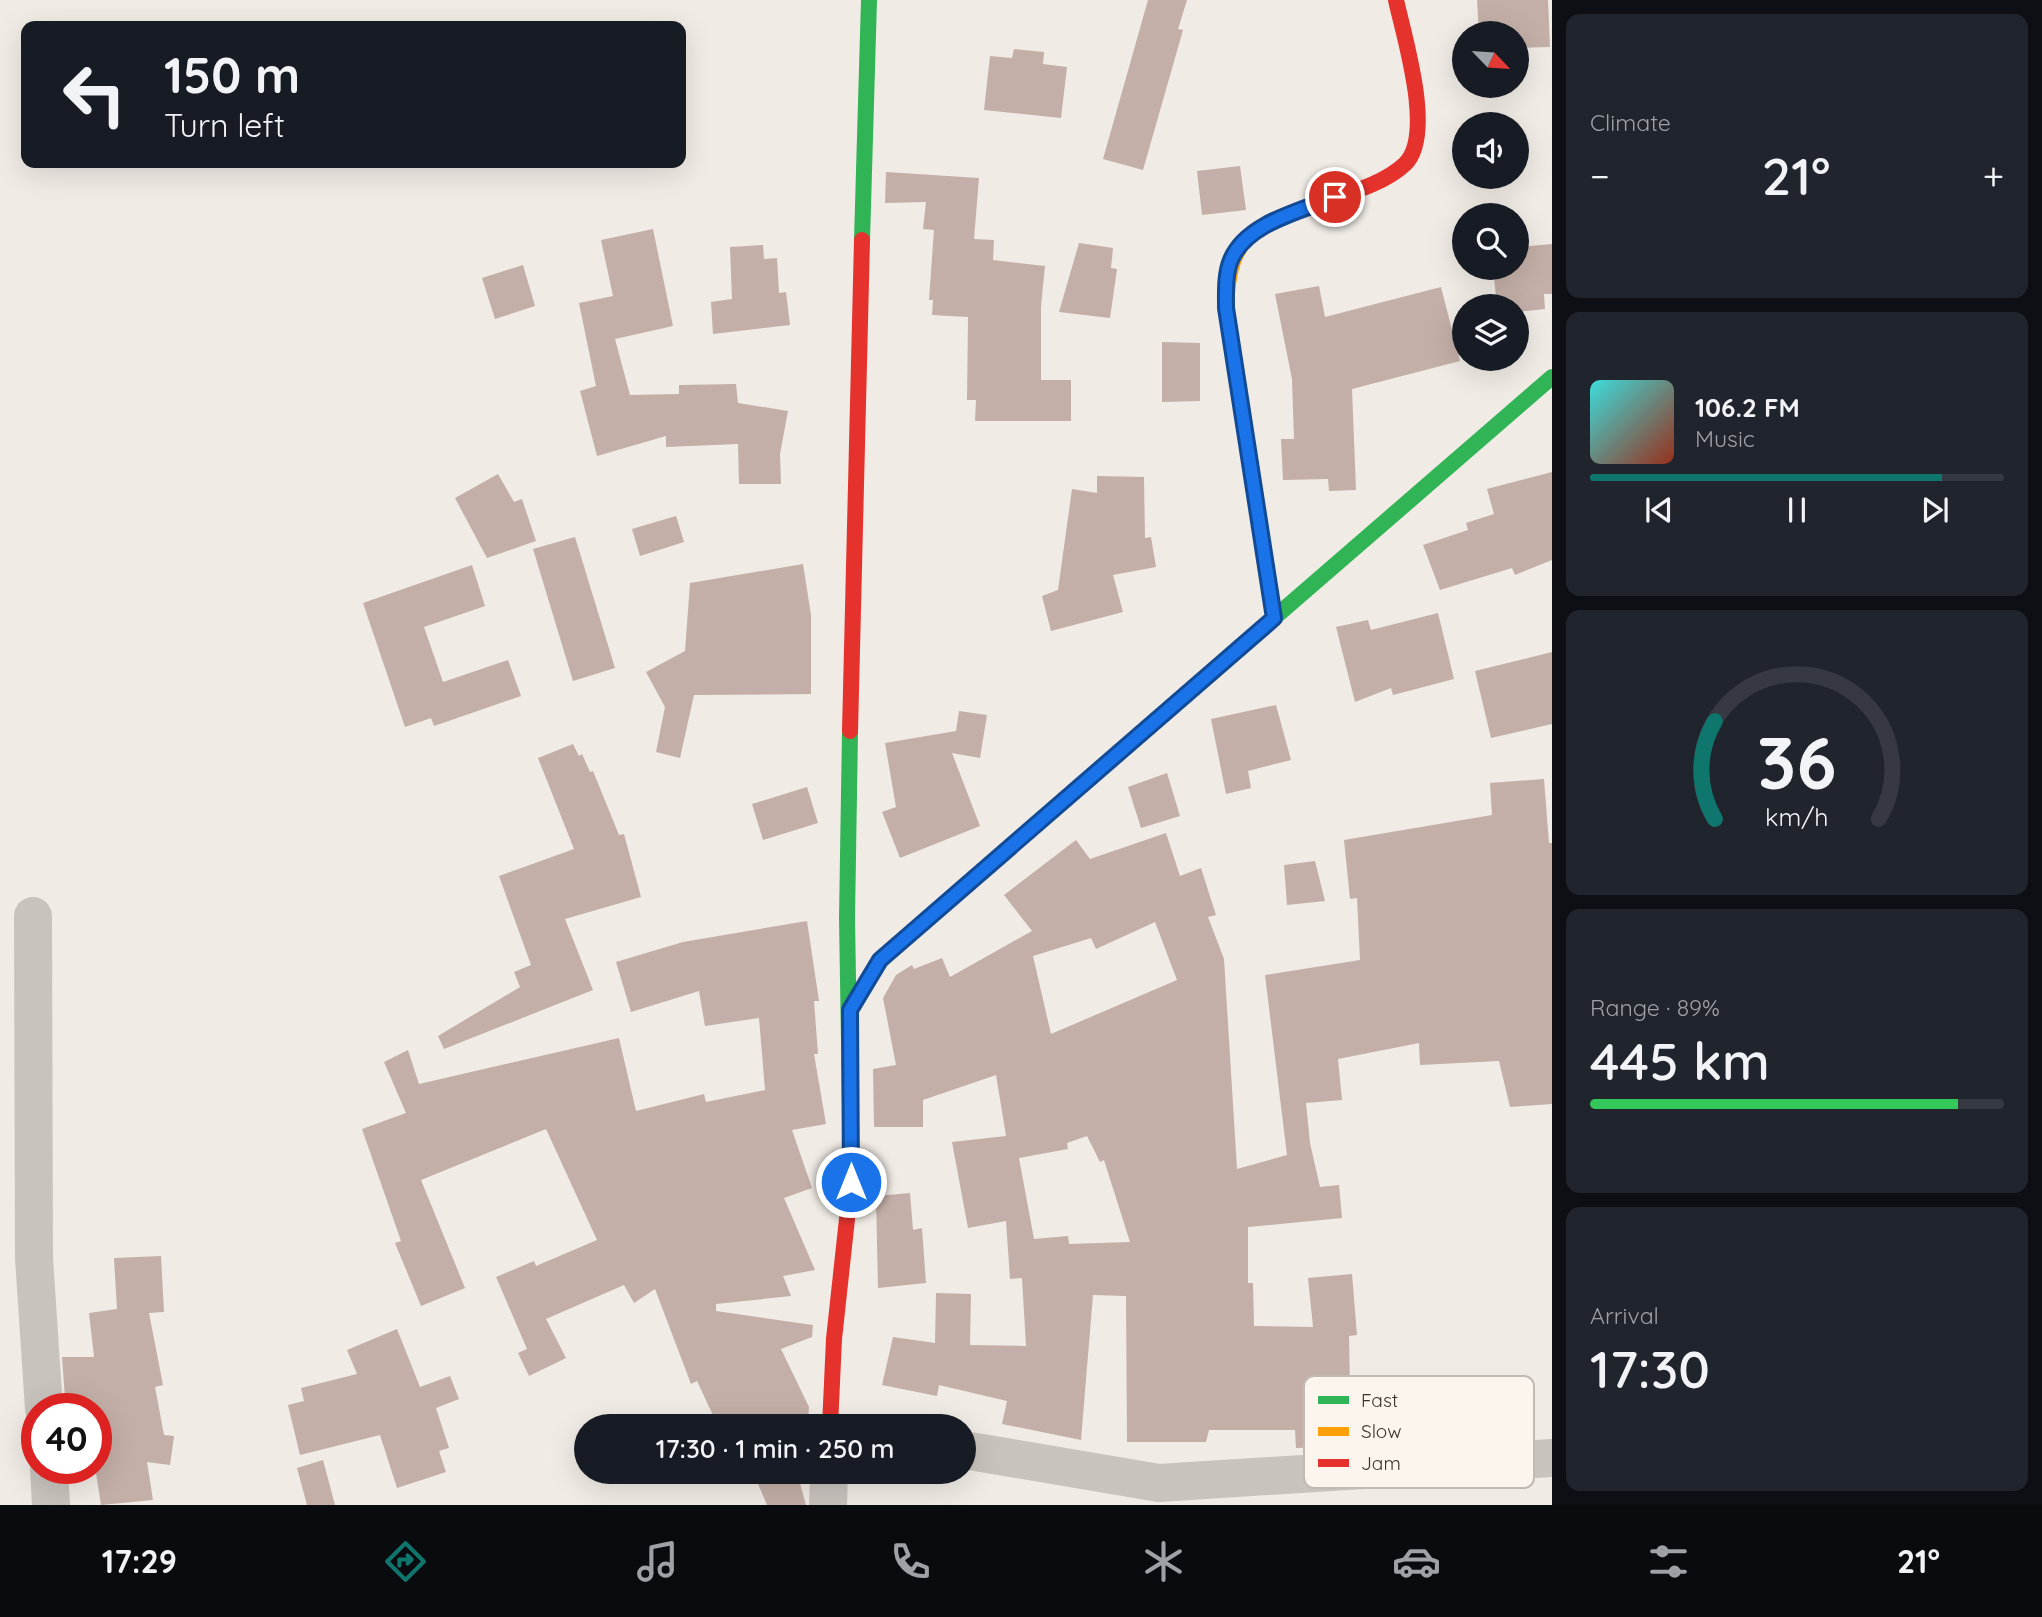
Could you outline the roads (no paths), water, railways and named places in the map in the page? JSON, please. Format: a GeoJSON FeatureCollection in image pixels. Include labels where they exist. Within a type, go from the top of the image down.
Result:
{"type":"FeatureCollection","features":[{"type":"Feature","properties":{"kind":"street"},"geometry":{"type":"LineString","coordinates":[[831,1414],[834,1339],[851,1182],[847,918],[853,515],[869,0]]}},
{"type":"Feature","properties":{"kind":"street"},"geometry":{"type":"LineString","coordinates":[[1274,618],[1226,308],[1230,261],[1242,240],[1270,224],[1400,170],[1416,149],[1416,109],[1396,0]]}},
{"type":"Feature","properties":{"kind":"street"},"geometry":{"type":"LineString","coordinates":[[850,1010],[880,960],[1552,377]]}},
{"type":"Feature","properties":{"kind":"street"},"geometry":{"type":"LineString","coordinates":[[33,916],[34,1258],[43,1393]]}},
{"type":"Feature","properties":{"kind":"street"},"geometry":{"type":"LineString","coordinates":[[976,1452],[1158,1483],[1304,1474]]}},
{"type":"Feature","properties":{"kind":"street"},"geometry":{"type":"LineString","coordinates":[[1534,1459],[1552,1458]]}},
{"type":"Feature","properties":{"kind":"street"},"geometry":{"type":"LineString","coordinates":[[50,1484],[51,1505]]}},
{"type":"Feature","properties":{"kind":"street"},"geometry":{"type":"LineString","coordinates":[[828,1505],[829,1484]]}}]}
